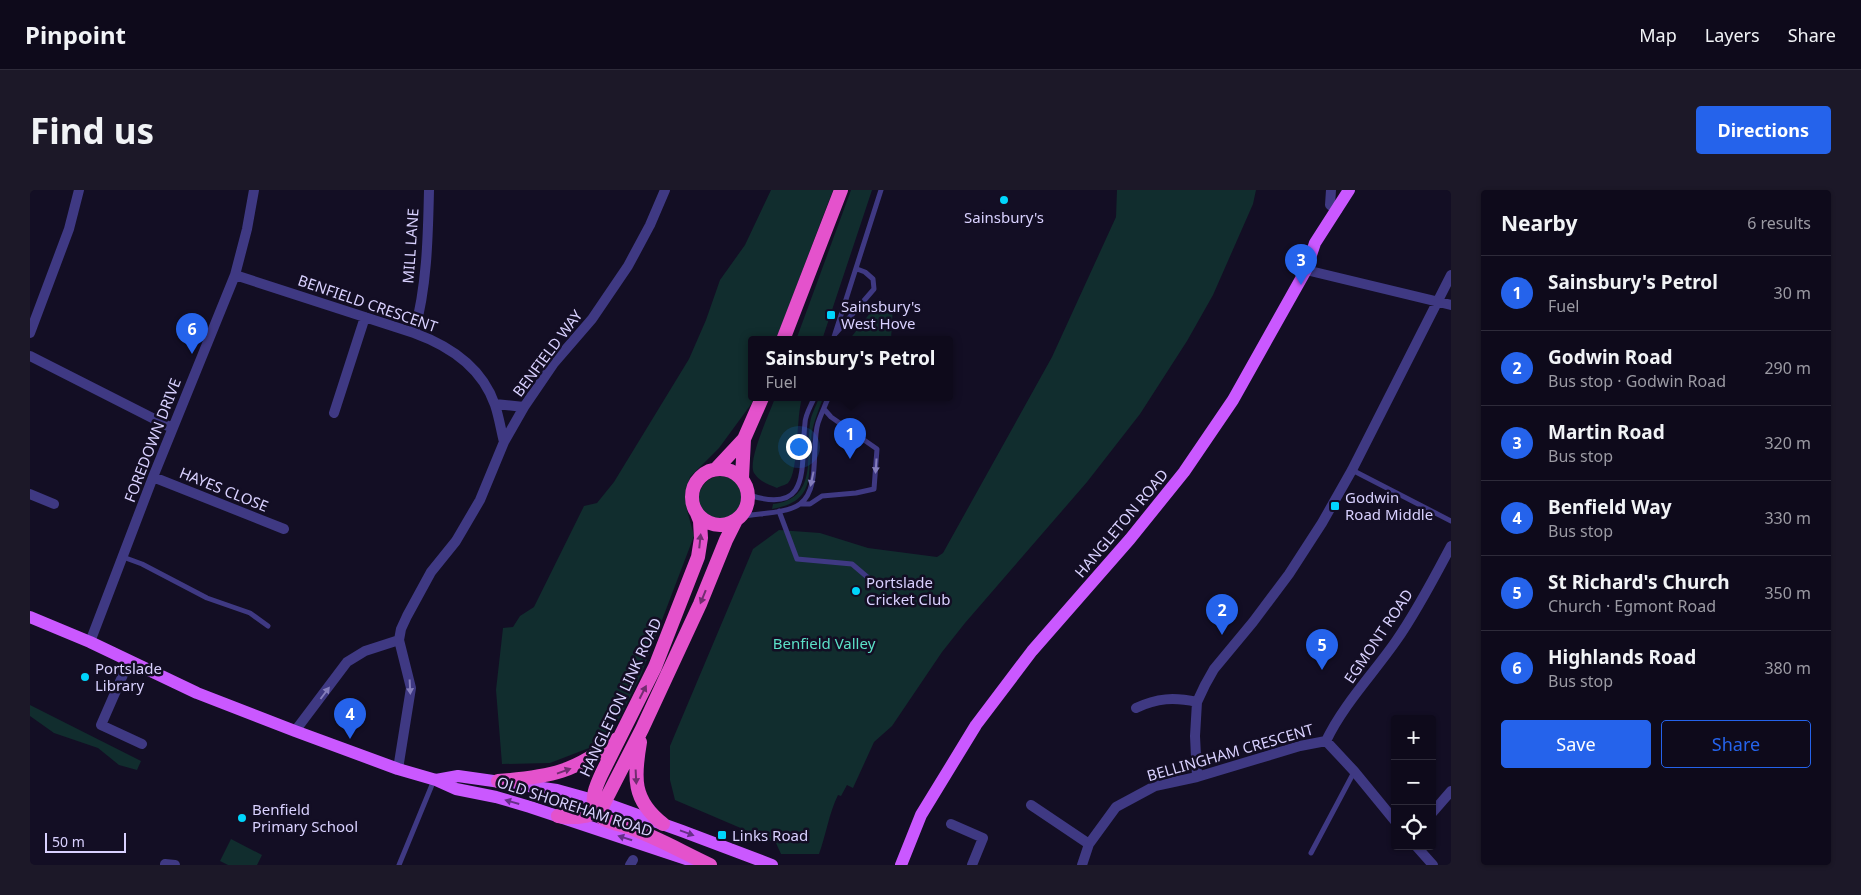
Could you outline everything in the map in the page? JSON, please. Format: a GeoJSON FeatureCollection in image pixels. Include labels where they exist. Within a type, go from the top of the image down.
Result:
{"type":"FeatureCollection","features":[{"type":"Feature","properties":{"kind":"highway"},"geometry":{"type":"LineString","coordinates":[[785,336],[840,190]]}},
{"type":"Feature","properties":{"kind":"highway"},"geometry":{"type":"LineString","coordinates":[[716,469],[744,439],[761,401]]}},
{"type":"Feature","properties":{"kind":"highway"},"geometry":{"type":"LineString","coordinates":[[742,478],[744,439]]}},
{"type":"Feature","properties":{"kind":"highway"},"geometry":{"type":"LineString","coordinates":[[716,469],[734,471],[742,478],[749,495],[748,504],[738,519],[727,524],[717,525],[702,518],[696,511],[692,495],[694,486],[706,472],[716,469]]}},
{"type":"Feature","properties":{"kind":"highway","name":"HANGLETON LINK ROAD"},"geometry":{"type":"LineString","coordinates":[[598,805],[599,780],[656,668],[698,557],[701,538],[700,521],[696,511]]}},
{"type":"Feature","properties":{"kind":"highway","name":"HANGLETON LINK ROAD"},"geometry":{"type":"LineString","coordinates":[[598,805],[642,729],[700,604],[726,540],[738,519]]}},
{"type":"Feature","properties":{"kind":"highway"},"geometry":{"type":"LineString","coordinates":[[642,729],[636,765],[636,782],[642,801],[662,824]]}},
{"type":"Feature","properties":{"kind":"highway"},"geometry":{"type":"LineString","coordinates":[[498,781],[539,778],[568,770],[597,754],[621,736]]}},
{"type":"Feature","properties":{"kind":"highway"},"geometry":{"type":"LineString","coordinates":[[558,816],[576,818],[598,805],[606,820],[640,831],[710,865]]}},
{"type":"Feature","properties":{"kind":"main road","name":"HANGLETON ROAD"},"geometry":{"type":"LineString","coordinates":[[901,865],[921,815],[976,725],[1032,651],[1130,540],[1184,472],[1233,400],[1306,270],[1315,243],[1349,190]]}},
{"type":"Feature","properties":{"kind":"main road","name":"OLD SHOREHAM ROAD"},"geometry":{"type":"LineString","coordinates":[[30,617],[90,642],[197,693],[398,769],[435,780],[456,789],[496,797],[558,816],[704,865]]}},
{"type":"Feature","properties":{"kind":"main road","name":"OLD SHOREHAM ROAD"},"geometry":{"type":"LineString","coordinates":[[435,780],[458,776],[545,787],[662,824],[772,865]]}},
{"type":"Feature","properties":{"kind":"main road"},"geometry":{"type":"LineString","coordinates":[[890,865],[901,856],[910,843]]}},
{"type":"Feature","properties":{"kind":"street"},"geometry":{"type":"LineString","coordinates":[[30,333],[69,230],[78,190]]}},
{"type":"Feature","properties":{"kind":"street","name":"FOREDOWN DRIVE"},"geometry":{"type":"LineString","coordinates":[[90,642],[124,557],[153,476],[234,275],[247,229],[254,190]]}},
{"type":"Feature","properties":{"kind":"street","name":"MILL LANE"},"geometry":{"type":"LineString","coordinates":[[414,333],[418,320],[426,256],[429,190]]}},
{"type":"Feature","properties":{"kind":"street","name":"BENFIELD WAY"},"geometry":{"type":"LineString","coordinates":[[399,640],[401,629],[407,616],[431,572],[456,540],[480,500],[504,442],[524,407],[554,363],[592,319],[628,266],[650,225],[665,190]]}},
{"type":"Feature","properties":{"kind":"street"},"geometry":{"type":"LineString","coordinates":[[1331,190],[1330,205],[1337,210]]}},
{"type":"Feature","properties":{"kind":"street"},"geometry":{"type":"LineString","coordinates":[[1306,270],[1451,305]]}},
{"type":"Feature","properties":{"kind":"street","name":"BENFIELD CRESCENT"},"geometry":{"type":"LineString","coordinates":[[234,275],[435,341],[459,356],[476,371],[495,404],[504,442]]}},
{"type":"Feature","properties":{"kind":"street"},"geometry":{"type":"LineString","coordinates":[[1196,777],[1195,736],[1197,702],[1214,669],[1289,574],[1322,523],[1352,470],[1451,275]]}},
{"type":"Feature","properties":{"kind":"street"},"geometry":{"type":"LineString","coordinates":[[334,413],[365,317]]}},
{"type":"Feature","properties":{"kind":"street"},"geometry":{"type":"LineString","coordinates":[[30,356],[172,428]]}},
{"type":"Feature","properties":{"kind":"street"},"geometry":{"type":"LineString","coordinates":[[495,404],[524,407]]}},
{"type":"Feature","properties":{"kind":"street","name":"HAYES CLOSE"},"geometry":{"type":"LineString","coordinates":[[153,476],[284,529]]}},
{"type":"Feature","properties":{"kind":"street"},"geometry":{"type":"LineString","coordinates":[[30,494],[54,504]]}},
{"type":"Feature","properties":{"kind":"street","name":"EGMONT ROAD"},"geometry":{"type":"LineString","coordinates":[[1326,741],[1340,716],[1396,640],[1431,584],[1451,546]]}},
{"type":"Feature","properties":{"kind":"street"},"geometry":{"type":"LineString","coordinates":[[295,731],[347,662],[365,651],[399,640],[411,688],[398,769]]}},
{"type":"Feature","properties":{"kind":"street"},"geometry":{"type":"LineString","coordinates":[[129,661],[101,725],[142,744]]}},
{"type":"Feature","properties":{"kind":"street"},"geometry":{"type":"LineString","coordinates":[[1136,708],[1163,698],[1197,702]]}},
{"type":"Feature","properties":{"kind":"street","name":"BELLINGHAM CRESCENT"},"geometry":{"type":"LineString","coordinates":[[1082,865],[1089,844],[1116,807],[1155,786],[1196,777],[1300,746],[1326,741],[1354,771],[1391,816]]}},
{"type":"Feature","properties":{"kind":"street"},"geometry":{"type":"LineString","coordinates":[[1436,808],[1451,791]]}},
{"type":"Feature","properties":{"kind":"street"},"geometry":{"type":"LineString","coordinates":[[1031,805],[1089,844]]}},
{"type":"Feature","properties":{"kind":"street"},"geometry":{"type":"LineString","coordinates":[[951,824],[983,838],[972,865]]}},
{"type":"Feature","properties":{"kind":"street"},"geometry":{"type":"LineString","coordinates":[[1420,850],[1433,865]]}},
{"type":"Feature","properties":{"kind":"lane"},"geometry":{"type":"LineString","coordinates":[[835,336],[881,190]]}},
{"type":"Feature","properties":{"kind":"lane"},"geometry":{"type":"LineString","coordinates":[[836,336],[874,289],[873,279],[865,272],[857,269]]}},
{"type":"Feature","properties":{"kind":"lane"},"geometry":{"type":"LineString","coordinates":[[749,495],[766,500],[777,500],[796,490],[800,481],[804,452],[805,421],[813,401]]}},
{"type":"Feature","properties":{"kind":"lane"},"geometry":{"type":"LineString","coordinates":[[801,504],[809,492],[813,477],[818,424],[827,401]]}},
{"type":"Feature","properties":{"kind":"lane"},"geometry":{"type":"LineString","coordinates":[[738,519],[755,513],[779,511],[801,504],[810,504],[822,496],[856,493],[874,489],[877,449],[831,417],[824,409]]}},
{"type":"Feature","properties":{"kind":"lane"},"geometry":{"type":"LineString","coordinates":[[1352,470],[1451,521]]}},
{"type":"Feature","properties":{"kind":"lane"},"geometry":{"type":"LineString","coordinates":[[779,511],[797,559],[852,564],[879,587]]}},
{"type":"Feature","properties":{"kind":"lane"},"geometry":{"type":"LineString","coordinates":[[124,557],[142,564],[207,598],[250,613],[268,626]]}},
{"type":"Feature","properties":{"kind":"lane"},"geometry":{"type":"LineString","coordinates":[[1311,853],[1354,771]]}},
{"type":"Feature","properties":{"kind":"lane"},"geometry":{"type":"LineString","coordinates":[[399,865],[435,780]]}},
{"type":"Feature","properties":{"kind":"green space"},"geometry":{"type":"Polygon","coordinates":[[[771,190],[833,190],[778,336],[748,336],[748,401],[753,401],[752,403],[719,448],[690,477],[686,492],[687,510],[694,536],[641,675],[618,721],[589,748],[550,763],[502,764],[496,690],[503,628],[513,627],[520,616],[534,607],[584,506],[597,503],[614,482],[689,359],[706,320],[720,280],[745,245],[771,190]]]}},
{"type":"Feature","properties":{"kind":"green space"},"geometry":{"type":"Polygon","coordinates":[[[851,190],[872,190],[823,336],[797,336],[851,190]]]}},
{"type":"Feature","properties":{"kind":"green space","name":"Benfield Valley"},"geometry":{"type":"Polygon","coordinates":[[[1117,190],[1256,190],[1253,204],[1213,295],[1187,341],[1140,414],[1087,482],[965,623],[942,652],[892,726],[874,742],[853,788],[847,785],[841,796],[838,795],[819,854],[781,854],[776,843],[675,800],[670,780],[670,746],[753,549],[779,530],[820,533],[868,548],[937,557],[943,553],[1052,357],[1116,217],[1117,190]]]}},
{"type":"Feature","properties":{"kind":"green space"},"geometry":{"type":"Polygon","coordinates":[[[878,303],[893,304],[891,336],[852,336],[878,303]]]}},
{"type":"Feature","properties":{"kind":"green space"},"geometry":{"type":"Polygon","coordinates":[[[774,401],[801,401],[792,477],[787,484],[777,488],[759,479],[754,473],[756,448],[774,401]]]}},
{"type":"Feature","properties":{"kind":"green space"},"geometry":{"type":"Polygon","coordinates":[[[818,401],[822,401],[812,434],[809,475],[804,493],[797,500],[787,505],[772,509],[773,504],[787,500],[797,494],[803,485],[807,474],[812,414],[818,401]]]}},
{"type":"Feature","properties":{"kind":"green space"},"geometry":{"type":"Polygon","coordinates":[[[721,476],[733,480],[739,486],[743,498],[739,510],[733,516],[721,520],[709,516],[703,510],[699,498],[703,486],[709,480],[721,476]]]}},
{"type":"Feature","properties":{"kind":"green space"},"geometry":{"type":"Polygon","coordinates":[[[30,705],[141,761],[137,770],[119,765],[98,748],[54,733],[30,716],[30,705]]]}},
{"type":"Feature","properties":{"kind":"green space"},"geometry":{"type":"Polygon","coordinates":[[[231,839],[262,855],[257,865],[228,865],[220,861],[231,839]]]}},
{"type":"Feature","properties":{"kind":"place","name":"Sainsbury's"},"geometry":{"type":"Point","coordinates":[1004,200]}},
{"type":"Feature","properties":{"kind":"place","name":"Martin Road"},"geometry":{"type":"Point","coordinates":[1301,285]}},
{"type":"Feature","properties":{"kind":"place","name":"Sainsbury's West Hove"},"geometry":{"type":"Point","coordinates":[831,315]}},
{"type":"Feature","properties":{"kind":"place","name":"Highlands Road"},"geometry":{"type":"Point","coordinates":[192,354]}},
{"type":"Feature","properties":{"kind":"place","name":"Sainsbury's Petrol"},"geometry":{"type":"Point","coordinates":[850,459]}},
{"type":"Feature","properties":{"kind":"place","name":"Godwin Road Middle"},"geometry":{"type":"Point","coordinates":[1335,506]}},
{"type":"Feature","properties":{"kind":"place","name":"Portslade Cricket Club"},"geometry":{"type":"Point","coordinates":[856,591]}},
{"type":"Feature","properties":{"kind":"place","name":"Godwin Road"},"geometry":{"type":"Point","coordinates":[1222,635]}},
{"type":"Feature","properties":{"kind":"place","name":"St Richard's Church"},"geometry":{"type":"Point","coordinates":[1322,670]}},
{"type":"Feature","properties":{"kind":"place","name":"Portslade Library"},"geometry":{"type":"Point","coordinates":[85,677]}},
{"type":"Feature","properties":{"kind":"place","name":"Benfield Way"},"geometry":{"type":"Point","coordinates":[350,739]}},
{"type":"Feature","properties":{"kind":"place","name":"Benfield Primary School"},"geometry":{"type":"Point","coordinates":[242,818]}},
{"type":"Feature","properties":{"kind":"place","name":"Links Road"},"geometry":{"type":"Point","coordinates":[722,835]}}]}
